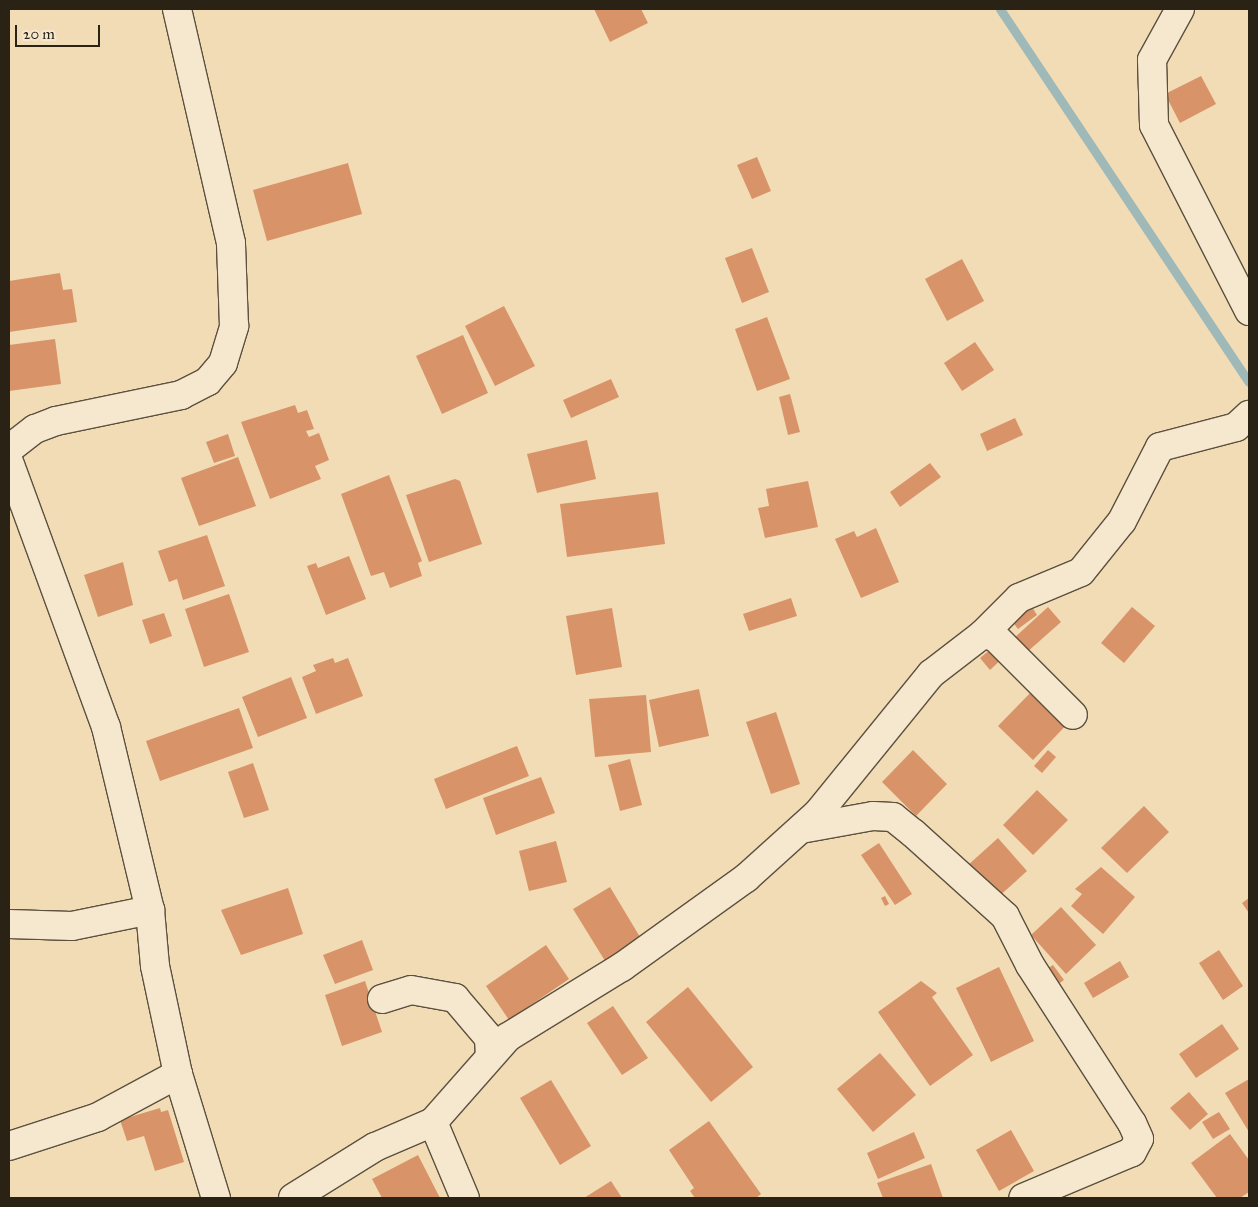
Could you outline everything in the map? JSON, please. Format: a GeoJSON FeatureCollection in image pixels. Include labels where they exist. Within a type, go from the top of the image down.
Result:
{"type":"FeatureCollection","features":[{"type":"Feature","properties":{"kind":"street"},"geometry":{"type":"LineString","coordinates":[[9,449],[35,430],[56,421],[181,396],[208,381],[223,363],[234,326],[231,243],[178,9]]}},
{"type":"Feature","properties":{"kind":"street"},"geometry":{"type":"LineString","coordinates":[[1180,9],[1152,60],[1154,125],[1249,311]]}},
{"type":"Feature","properties":{"kind":"street"},"geometry":{"type":"LineString","coordinates":[[293,1198],[375,1147],[433,1122],[490,1056],[526,1024],[622,967],[746,878],[801,829],[931,674],[983,634],[1019,598],[1081,572],[1122,521],[1160,447],[1236,427],[1249,415]]}},
{"type":"Feature","properties":{"kind":"street"},"geometry":{"type":"LineString","coordinates":[[9,462],[106,727],[150,910],[155,966],[178,1074],[216,1198]]}},
{"type":"Feature","properties":{"kind":"street"},"geometry":{"type":"LineString","coordinates":[[983,634],[995,637],[1073,715]]}},
{"type":"Feature","properties":{"kind":"street"},"geometry":{"type":"LineString","coordinates":[[801,829],[873,816],[893,817],[913,833],[1004,916],[1030,965],[1132,1123],[1139,1139],[1132,1152],[1023,1198]]}},
{"type":"Feature","properties":{"kind":"street"},"geometry":{"type":"LineString","coordinates":[[9,924],[72,926],[150,910]]}},
{"type":"Feature","properties":{"kind":"street"},"geometry":{"type":"LineString","coordinates":[[382,998],[411,990],[455,998],[489,1038],[490,1056]]}},
{"type":"Feature","properties":{"kind":"street"},"geometry":{"type":"LineString","coordinates":[[9,1146],[98,1117],[178,1074]]}},
{"type":"Feature","properties":{"kind":"street"},"geometry":{"type":"LineString","coordinates":[[433,1122],[465,1198]]}},
{"type":"Feature","properties":{"kind":"building"},"geometry":{"type":"Polygon","coordinates":[[[594,9],[641,9],[648,23],[610,42],[594,9]]]}},
{"type":"Feature","properties":{"kind":"building"},"geometry":{"type":"Polygon","coordinates":[[[1201,76],[1216,104],[1180,123],[1165,94],[1201,76]]]}},
{"type":"Feature","properties":{"kind":"building"},"geometry":{"type":"Polygon","coordinates":[[[757,157],[771,191],[752,199],[737,165],[757,157]]]}},
{"type":"Feature","properties":{"kind":"building"},"geometry":{"type":"Polygon","coordinates":[[[348,163],[362,214],[267,241],[253,190],[348,163]]]}},
{"type":"Feature","properties":{"kind":"building"},"geometry":{"type":"Polygon","coordinates":[[[752,248],[769,292],[742,303],[725,258],[752,248]]]}},
{"type":"Feature","properties":{"kind":"building"},"geometry":{"type":"Polygon","coordinates":[[[962,259],[984,301],[947,321],[925,279],[962,259]]]}},
{"type":"Feature","properties":{"kind":"building"},"geometry":{"type":"Polygon","coordinates":[[[60,273],[63,290],[72,289],[77,322],[9,332],[9,281],[60,273]]]}},
{"type":"Feature","properties":{"kind":"building"},"geometry":{"type":"Polygon","coordinates":[[[504,306],[535,366],[495,386],[465,326],[504,306]]]}},
{"type":"Feature","properties":{"kind":"building"},"geometry":{"type":"Polygon","coordinates":[[[767,317],[790,379],[757,391],[735,329],[767,317]]]}},
{"type":"Feature","properties":{"kind":"building"},"geometry":{"type":"Polygon","coordinates":[[[463,335],[488,393],[442,414],[416,356],[463,335]]]}},
{"type":"Feature","properties":{"kind":"building"},"geometry":{"type":"Polygon","coordinates":[[[55,339],[61,384],[9,391],[9,345],[55,339]]]}},
{"type":"Feature","properties":{"kind":"building"},"geometry":{"type":"Polygon","coordinates":[[[975,342],[994,370],[962,391],[944,363],[975,342]]]}},
{"type":"Feature","properties":{"kind":"building"},"geometry":{"type":"Polygon","coordinates":[[[611,379],[619,397],[571,418],[563,400],[611,379]]]}},
{"type":"Feature","properties":{"kind":"building"},"geometry":{"type":"Polygon","coordinates":[[[790,394],[800,432],[788,435],[779,397],[790,394]]]}},
{"type":"Feature","properties":{"kind":"building"},"geometry":{"type":"Polygon","coordinates":[[[295,405],[298,413],[307,410],[314,429],[306,431],[309,437],[319,433],[329,460],[315,466],[321,479],[270,499],[241,422],[295,405]]]}},
{"type":"Feature","properties":{"kind":"building"},"geometry":{"type":"Polygon","coordinates":[[[1015,418],[1023,435],[987,451],[980,434],[1015,418]]]}},
{"type":"Feature","properties":{"kind":"building"},"geometry":{"type":"Polygon","coordinates":[[[228,434],[235,456],[214,463],[206,442],[228,434]]]}},
{"type":"Feature","properties":{"kind":"building"},"geometry":{"type":"Polygon","coordinates":[[[587,440],[596,479],[537,493],[527,454],[587,440]]]}},
{"type":"Feature","properties":{"kind":"building"},"geometry":{"type":"Polygon","coordinates":[[[238,457],[256,506],[199,526],[181,478],[238,457]]]}},
{"type":"Feature","properties":{"kind":"building"},"geometry":{"type":"Polygon","coordinates":[[[930,463],[941,477],[900,507],[890,492],[930,463]]]}},
{"type":"Feature","properties":{"kind":"building"},"geometry":{"type":"Polygon","coordinates":[[[389,475],[422,561],[418,563],[422,576],[390,588],[384,572],[371,576],[341,494],[389,475]]]}},
{"type":"Feature","properties":{"kind":"building"},"geometry":{"type":"Polygon","coordinates":[[[455,479],[460,481],[482,544],[429,562],[406,495],[455,479]]]}},
{"type":"Feature","properties":{"kind":"building"},"geometry":{"type":"Polygon","coordinates":[[[808,481],[818,527],[765,538],[758,508],[769,506],[766,489],[808,481]]]}},
{"type":"Feature","properties":{"kind":"building"},"geometry":{"type":"Polygon","coordinates":[[[658,492],[665,544],[567,557],[560,504],[658,492]]]}},
{"type":"Feature","properties":{"kind":"building"},"geometry":{"type":"Polygon","coordinates":[[[876,528],[899,582],[861,598],[835,539],[854,531],[857,537],[876,528]]]}},
{"type":"Feature","properties":{"kind":"building"},"geometry":{"type":"Polygon","coordinates":[[[207,535],[225,586],[183,600],[177,579],[169,582],[158,551],[207,535]]]}},
{"type":"Feature","properties":{"kind":"building"},"geometry":{"type":"Polygon","coordinates":[[[349,556],[366,599],[326,615],[307,566],[316,563],[318,568],[349,556]]]}},
{"type":"Feature","properties":{"kind":"building"},"geometry":{"type":"Polygon","coordinates":[[[123,562],[133,605],[98,617],[84,575],[123,562]]]}},
{"type":"Feature","properties":{"kind":"building"},"geometry":{"type":"Polygon","coordinates":[[[229,594],[249,652],[204,667],[185,609],[229,594]]]}},
{"type":"Feature","properties":{"kind":"building"},"geometry":{"type":"Polygon","coordinates":[[[791,598],[797,616],[749,631],[743,614],[791,598]]]}},
{"type":"Feature","properties":{"kind":"building"},"geometry":{"type":"Polygon","coordinates":[[[1032,607],[1037,615],[1018,629],[1012,621],[1032,607]]]}},
{"type":"Feature","properties":{"kind":"building"},"geometry":{"type":"Polygon","coordinates":[[[1048,607],[1061,622],[1026,653],[1013,639],[1048,607]]]}},
{"type":"Feature","properties":{"kind":"building"},"geometry":{"type":"Polygon","coordinates":[[[1132,607],[1155,626],[1124,663],[1101,643],[1132,607]]]}},
{"type":"Feature","properties":{"kind":"building"},"geometry":{"type":"Polygon","coordinates":[[[612,608],[622,667],[576,675],[566,616],[612,608]]]}},
{"type":"Feature","properties":{"kind":"building"},"geometry":{"type":"Polygon","coordinates":[[[164,613],[172,636],[150,644],[142,620],[164,613]]]}},
{"type":"Feature","properties":{"kind":"building"},"geometry":{"type":"Polygon","coordinates":[[[997,644],[1006,655],[990,670],[980,658],[997,644]]]}},
{"type":"Feature","properties":{"kind":"building"},"geometry":{"type":"Polygon","coordinates":[[[333,658],[335,663],[348,658],[363,696],[316,714],[302,677],[316,671],[313,665],[333,658]]]}},
{"type":"Feature","properties":{"kind":"building"},"geometry":{"type":"Polygon","coordinates":[[[291,677],[307,718],[258,737],[242,697],[291,677]]]}},
{"type":"Feature","properties":{"kind":"building"},"geometry":{"type":"Polygon","coordinates":[[[1038,685],[1073,718],[1033,760],[998,726],[1038,685]]]}},
{"type":"Feature","properties":{"kind":"building"},"geometry":{"type":"Polygon","coordinates":[[[699,689],[709,736],[659,747],[649,700],[699,689]]]}},
{"type":"Feature","properties":{"kind":"building"},"geometry":{"type":"Polygon","coordinates":[[[646,695],[651,752],[595,757],[589,699],[646,695]]]}},
{"type":"Feature","properties":{"kind":"building"},"geometry":{"type":"Polygon","coordinates":[[[239,708],[253,748],[160,781],[146,741],[239,708]]]}},
{"type":"Feature","properties":{"kind":"building"},"geometry":{"type":"Polygon","coordinates":[[[776,712],[800,784],[771,794],[746,722],[776,712]]]}},
{"type":"Feature","properties":{"kind":"building"},"geometry":{"type":"Polygon","coordinates":[[[517,746],[529,776],[446,809],[434,779],[517,746]]]}},
{"type":"Feature","properties":{"kind":"building"},"geometry":{"type":"Polygon","coordinates":[[[913,750],[947,784],[916,816],[882,782],[913,750]]]}},
{"type":"Feature","properties":{"kind":"building"},"geometry":{"type":"Polygon","coordinates":[[[1048,750],[1056,757],[1042,773],[1034,766],[1048,750]]]}},
{"type":"Feature","properties":{"kind":"building"},"geometry":{"type":"Polygon","coordinates":[[[630,759],[642,805],[620,811],[608,765],[630,759]]]}},
{"type":"Feature","properties":{"kind":"building"},"geometry":{"type":"Polygon","coordinates":[[[253,763],[269,810],[244,818],[228,772],[253,763]]]}},
{"type":"Feature","properties":{"kind":"building"},"geometry":{"type":"Polygon","coordinates":[[[541,777],[555,813],[496,835],[483,798],[541,777]]]}},
{"type":"Feature","properties":{"kind":"building"},"geometry":{"type":"Polygon","coordinates":[[[1037,790],[1068,820],[1033,855],[1003,825],[1037,790]]]}},
{"type":"Feature","properties":{"kind":"building"},"geometry":{"type":"Polygon","coordinates":[[[1144,806],[1169,832],[1127,873],[1101,848],[1144,806]]]}},
{"type":"Feature","properties":{"kind":"building"},"geometry":{"type":"Polygon","coordinates":[[[998,838],[1027,871],[996,899],[967,866],[998,838]]]}},
{"type":"Feature","properties":{"kind":"building"},"geometry":{"type":"Polygon","coordinates":[[[556,841],[567,882],[529,891],[519,851],[556,841]]]}},
{"type":"Feature","properties":{"kind":"building"},"geometry":{"type":"Polygon","coordinates":[[[879,843],[912,894],[895,905],[861,855],[879,843]]]}},
{"type":"Feature","properties":{"kind":"building"},"geometry":{"type":"Polygon","coordinates":[[[1101,867],[1135,897],[1103,934],[1071,906],[1082,894],[1075,889],[1101,867]]]}},
{"type":"Feature","properties":{"kind":"building"},"geometry":{"type":"Polygon","coordinates":[[[610,887],[646,947],[610,969],[573,909],[610,887]]]}},
{"type":"Feature","properties":{"kind":"building"},"geometry":{"type":"Polygon","coordinates":[[[288,888],[303,934],[241,955],[221,910],[288,888]]]}},
{"type":"Feature","properties":{"kind":"building"},"geometry":{"type":"Polygon","coordinates":[[[885,896],[889,904],[885,906],[881,898],[885,896]]]}},
{"type":"Feature","properties":{"kind":"building"},"geometry":{"type":"Polygon","coordinates":[[[1249,898],[1249,913],[1242,903],[1249,898]]]}},
{"type":"Feature","properties":{"kind":"building"},"geometry":{"type":"Polygon","coordinates":[[[1061,907],[1096,945],[1066,974],[1031,935],[1061,907]]]}},
{"type":"Feature","properties":{"kind":"building"},"geometry":{"type":"Polygon","coordinates":[[[362,940],[373,970],[335,984],[323,955],[362,940]]]}},
{"type":"Feature","properties":{"kind":"building"},"geometry":{"type":"Polygon","coordinates":[[[546,945],[569,979],[509,1020],[486,986],[546,945]]]}},
{"type":"Feature","properties":{"kind":"building"},"geometry":{"type":"Polygon","coordinates":[[[1219,950],[1243,986],[1223,1000],[1199,963],[1219,950]]]}},
{"type":"Feature","properties":{"kind":"building"},"geometry":{"type":"Polygon","coordinates":[[[1120,961],[1129,977],[1093,998],[1084,983],[1120,961]]]}},
{"type":"Feature","properties":{"kind":"building"},"geometry":{"type":"Polygon","coordinates":[[[1053,965],[1064,980],[1053,988],[1042,972],[1053,965]]]}},
{"type":"Feature","properties":{"kind":"building"},"geometry":{"type":"Polygon","coordinates":[[[999,967],[1034,1041],[991,1062],[956,988],[999,967]]]}},
{"type":"Feature","properties":{"kind":"building"},"geometry":{"type":"Polygon","coordinates":[[[365,981],[382,1032],[342,1046],[325,995],[365,981]]]}},
{"type":"Feature","properties":{"kind":"building"},"geometry":{"type":"Polygon","coordinates":[[[921,981],[937,993],[932,997],[973,1055],[930,1086],[878,1012],[921,981]]]}},
{"type":"Feature","properties":{"kind":"building"},"geometry":{"type":"Polygon","coordinates":[[[688,987],[753,1067],[711,1102],[646,1022],[688,987]]]}},
{"type":"Feature","properties":{"kind":"building"},"geometry":{"type":"Polygon","coordinates":[[[613,1006],[648,1058],[622,1075],[587,1023],[613,1006]]]}},
{"type":"Feature","properties":{"kind":"building"},"geometry":{"type":"Polygon","coordinates":[[[1222,1024],[1239,1049],[1196,1078],[1179,1054],[1222,1024]]]}},
{"type":"Feature","properties":{"kind":"building"},"geometry":{"type":"Polygon","coordinates":[[[880,1053],[916,1095],[873,1132],[837,1089],[880,1053]]]}},
{"type":"Feature","properties":{"kind":"building"},"geometry":{"type":"Polygon","coordinates":[[[1249,1079],[1249,1132],[1225,1093],[1249,1079]]]}},
{"type":"Feature","properties":{"kind":"building"},"geometry":{"type":"Polygon","coordinates":[[[551,1080],[591,1146],[560,1165],[520,1098],[551,1080]]]}},
{"type":"Feature","properties":{"kind":"building"},"geometry":{"type":"Polygon","coordinates":[[[1189,1092],[1208,1114],[1190,1130],[1170,1108],[1189,1092]]]}},
{"type":"Feature","properties":{"kind":"building"},"geometry":{"type":"Polygon","coordinates":[[[160,1108],[161,1112],[168,1110],[184,1162],[155,1171],[144,1136],[127,1141],[120,1120],[160,1108]]]}},
{"type":"Feature","properties":{"kind":"building"},"geometry":{"type":"Polygon","coordinates":[[[1219,1112],[1230,1129],[1213,1139],[1202,1122],[1219,1112]]]}},
{"type":"Feature","properties":{"kind":"building"},"geometry":{"type":"Polygon","coordinates":[[[709,1121],[761,1194],[756,1198],[695,1198],[690,1191],[694,1188],[669,1150],[709,1121]]]}},
{"type":"Feature","properties":{"kind":"building"},"geometry":{"type":"Polygon","coordinates":[[[1011,1130],[1034,1171],[999,1191],[976,1150],[1011,1130]]]}},
{"type":"Feature","properties":{"kind":"building"},"geometry":{"type":"Polygon","coordinates":[[[914,1132],[925,1158],[878,1179],[867,1153],[914,1132]]]}},
{"type":"Feature","properties":{"kind":"building"},"geometry":{"type":"Polygon","coordinates":[[[1230,1134],[1249,1160],[1249,1192],[1240,1198],[1217,1198],[1191,1163],[1230,1134]]]}},
{"type":"Feature","properties":{"kind":"building"},"geometry":{"type":"Polygon","coordinates":[[[418,1155],[440,1198],[382,1198],[372,1179],[418,1155]]]}},
{"type":"Feature","properties":{"kind":"building"},"geometry":{"type":"Polygon","coordinates":[[[931,1164],[943,1198],[883,1198],[877,1183],[931,1164]]]}},
{"type":"Feature","properties":{"kind":"building"},"geometry":{"type":"Polygon","coordinates":[[[611,1181],[622,1198],[584,1198],[611,1181]]]}},
{"type":"Feature","properties":{"kind":"waterway"},"geometry":{"type":"LineString","coordinates":[[1000,9],[1249,382]]}}]}
